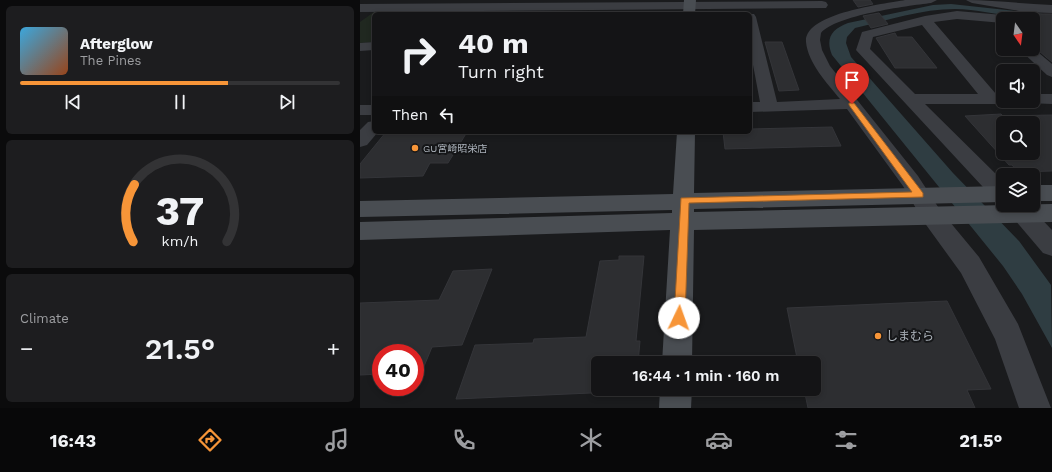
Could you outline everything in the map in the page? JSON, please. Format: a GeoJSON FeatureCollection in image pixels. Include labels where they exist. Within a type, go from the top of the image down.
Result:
{"type":"FeatureCollection","features":[{"type":"Feature","properties":{"kind":"street"},"geometry":{"type":"LineString","coordinates":[[931,0],[894,3],[832,20],[820,26],[814,34],[813,42],[820,60],[852,104],[933,205],[970,265],[1008,334],[1035,408]]}},
{"type":"Feature","properties":{"kind":"street"},"geometry":{"type":"LineString","coordinates":[[972,0],[1025,8],[1052,10]]}},
{"type":"Feature","properties":{"kind":"street"},"geometry":{"type":"LineString","coordinates":[[360,8],[690,6],[748,9],[821,2],[832,20]]}},
{"type":"Feature","properties":{"kind":"street"},"geometry":{"type":"LineString","coordinates":[[996,19],[958,15],[925,20],[866,35],[863,50],[911,99],[996,192]]}},
{"type":"Feature","properties":{"kind":"street"},"geometry":{"type":"LineString","coordinates":[[925,20],[996,98]]}},
{"type":"Feature","properties":{"kind":"street"},"geometry":{"type":"LineString","coordinates":[[752,27],[770,107]]}},
{"type":"Feature","properties":{"kind":"street"},"geometry":{"type":"LineString","coordinates":[[360,47],[372,46]]}},
{"type":"Feature","properties":{"kind":"street"},"geometry":{"type":"LineString","coordinates":[[1034,56],[1052,72]]}},
{"type":"Feature","properties":{"kind":"street"},"geometry":{"type":"LineString","coordinates":[[911,99],[996,99]]}},
{"type":"Feature","properties":{"kind":"street"},"geometry":{"type":"LineString","coordinates":[[1040,99],[1052,99]]}},
{"type":"Feature","properties":{"kind":"street"},"geometry":{"type":"LineString","coordinates":[[752,107],[852,104]]}},
{"type":"Feature","properties":{"kind":"street"},"geometry":{"type":"LineString","coordinates":[[360,110],[372,110]]}},
{"type":"Feature","properties":{"kind":"street"},"geometry":{"type":"LineString","coordinates":[[360,141],[372,128]]}},
{"type":"Feature","properties":{"kind":"street"},"geometry":{"type":"LineString","coordinates":[[677,356],[686,134]]}},
{"type":"Feature","properties":{"kind":"street"},"geometry":{"type":"LineString","coordinates":[[1040,193],[1052,193]]}},
{"type":"Feature","properties":{"kind":"street"},"geometry":{"type":"LineString","coordinates":[[360,209],[684,210],[996,202]]}},
{"type":"Feature","properties":{"kind":"street"},"geometry":{"type":"LineString","coordinates":[[360,231],[684,210]]}},
{"type":"Feature","properties":{"kind":"street"},"geometry":{"type":"LineString","coordinates":[[1040,210],[1052,213]]}},
{"type":"Feature","properties":{"kind":"street"},"geometry":{"type":"LineString","coordinates":[[1016,212],[1052,246]]}},
{"type":"Feature","properties":{"kind":"street"},"geometry":{"type":"LineString","coordinates":[[675,408],[676,396]]}},
{"type":"Feature","properties":{"kind":"shaded area"},"geometry":{"type":"Polygon","coordinates":[[[951,4],[1024,12],[996,12],[996,14],[955,9],[930,11],[855,28],[847,37],[846,43],[851,57],[953,173],[1019,241],[1051,285],[1052,348],[1022,294],[1003,266],[832,55],[829,44],[831,35],[842,25],[933,5],[951,4]]]}},
{"type":"Feature","properties":{"kind":"shaded area"},"geometry":{"type":"Polygon","coordinates":[[[471,11],[470,12],[374,12],[471,11]]]}},
{"type":"Feature","properties":{"kind":"shaded area"},"geometry":{"type":"Polygon","coordinates":[[[372,13],[372,42],[360,43],[360,22],[372,13]]]}},
{"type":"Feature","properties":{"kind":"shaded area"},"geometry":{"type":"Polygon","coordinates":[[[1040,14],[1052,15],[1040,17],[1040,14]]]}},
{"type":"Feature","properties":{"kind":"building"},"geometry":{"type":"Polygon","coordinates":[[[853,0],[870,0],[873,4],[858,7],[853,0]]]}},
{"type":"Feature","properties":{"kind":"building"},"geometry":{"type":"Polygon","coordinates":[[[879,13],[888,24],[871,28],[863,16],[879,13]]]}},
{"type":"Feature","properties":{"kind":"building"},"geometry":{"type":"Polygon","coordinates":[[[1040,14],[1052,14],[1052,62],[1040,52],[1040,14]]]}},
{"type":"Feature","properties":{"kind":"building"},"geometry":{"type":"Polygon","coordinates":[[[895,33],[897,37],[912,37],[937,68],[895,68],[876,38],[895,33]]]}},
{"type":"Feature","properties":{"kind":"building"},"geometry":{"type":"Polygon","coordinates":[[[765,42],[782,42],[799,90],[779,91],[765,42]]]}},
{"type":"Feature","properties":{"kind":"building"},"geometry":{"type":"Polygon","coordinates":[[[1001,114],[1003,116],[996,116],[996,151],[965,116],[1001,114]]]}},
{"type":"Feature","properties":{"kind":"building"},"geometry":{"type":"Polygon","coordinates":[[[1052,115],[1052,171],[1040,171],[1040,168],[1015,168],[1012,165],[1009,165],[1005,160],[1040,160],[1040,116],[1003,116],[1052,115]]]}},
{"type":"Feature","properties":{"kind":"building"},"geometry":{"type":"Polygon","coordinates":[[[832,127],[841,146],[725,149],[723,134],[752,134],[752,129],[832,127]]]}},
{"type":"Feature","properties":{"kind":"building","name":"GU宮崎昭栄店"},"geometry":{"type":"Polygon","coordinates":[[[384,134],[466,134],[448,163],[430,163],[423,176],[360,178],[360,164],[384,134]]]}},
{"type":"Feature","properties":{"kind":"building"},"geometry":{"type":"Polygon","coordinates":[[[619,256],[644,256],[636,341],[640,341],[639,356],[591,356],[591,393],[456,399],[475,345],[533,343],[534,339],[586,337],[600,261],[619,260],[619,256]]]}},
{"type":"Feature","properties":{"kind":"building"},"geometry":{"type":"Polygon","coordinates":[[[492,269],[462,345],[432,347],[424,366],[424,344],[372,344],[372,374],[360,375],[360,303],[439,300],[453,271],[492,269]]]}},
{"type":"Feature","properties":{"kind":"building","name":"しまむら"},"geometry":{"type":"Polygon","coordinates":[[[947,301],[991,389],[967,390],[975,408],[808,408],[805,396],[821,396],[821,356],[797,356],[787,308],[947,301]]]}},
{"type":"Feature","properties":{"kind":"place","name":"GU宮崎昭栄店"},"geometry":{"type":"Point","coordinates":[415,148]}},
{"type":"Feature","properties":{"kind":"place","name":"しまむら"},"geometry":{"type":"Point","coordinates":[878,336]}},
{"type":"Feature","properties":{"kind":"route"},"geometry":{"type":"LineString","coordinates":[[679,318],[684,200],[920,195],[852,104]]}}]}
